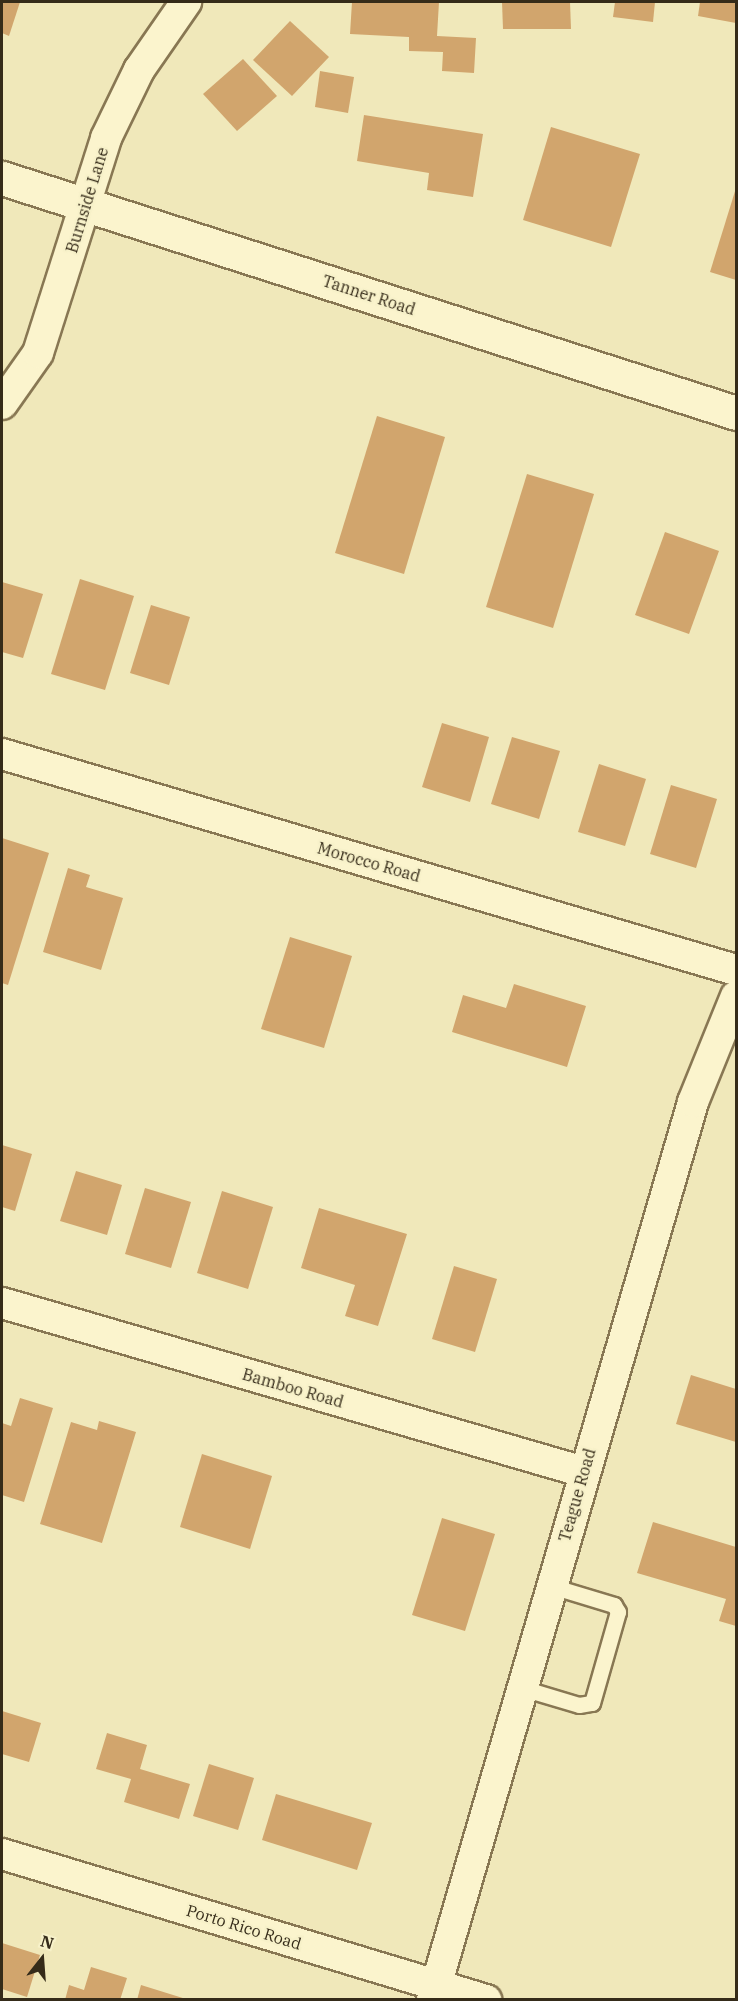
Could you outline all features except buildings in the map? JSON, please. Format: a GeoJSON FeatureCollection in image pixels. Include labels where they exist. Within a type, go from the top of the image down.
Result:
{"type":"FeatureCollection","features":[{"type":"Feature","properties":{"kind":"main road","name":"Tanner Road"},"geometry":{"type":"LineString","coordinates":[[2,177],[736,413]]}},
{"type":"Feature","properties":{"kind":"street","name":"Burnside Lane"},"geometry":{"type":"LineString","coordinates":[[2,404],[38,352],[106,138],[134,79],[186,2]]}},
{"type":"Feature","properties":{"kind":"street","name":"Morocco Road"},"geometry":{"type":"LineString","coordinates":[[2,754],[736,970]]}},
{"type":"Feature","properties":{"kind":"street","name":"Teague Road"},"geometry":{"type":"LineString","coordinates":[[435,1992],[693,1102],[736,996]]}},
{"type":"Feature","properties":{"kind":"street","name":"Bamboo Road"},"geometry":{"type":"LineString","coordinates":[[2,1303],[584,1472]]}},
{"type":"Feature","properties":{"kind":"street","name":"Porto Rico Road"},"geometry":{"type":"LineString","coordinates":[[2,1854],[435,1992],[486,2000]]}},
{"type":"Feature","properties":{"kind":"lane"},"geometry":{"type":"LineString","coordinates":[[522,1688],[579,1705],[592,1702],[618,1612],[614,1605],[551,1586]]}}]}
